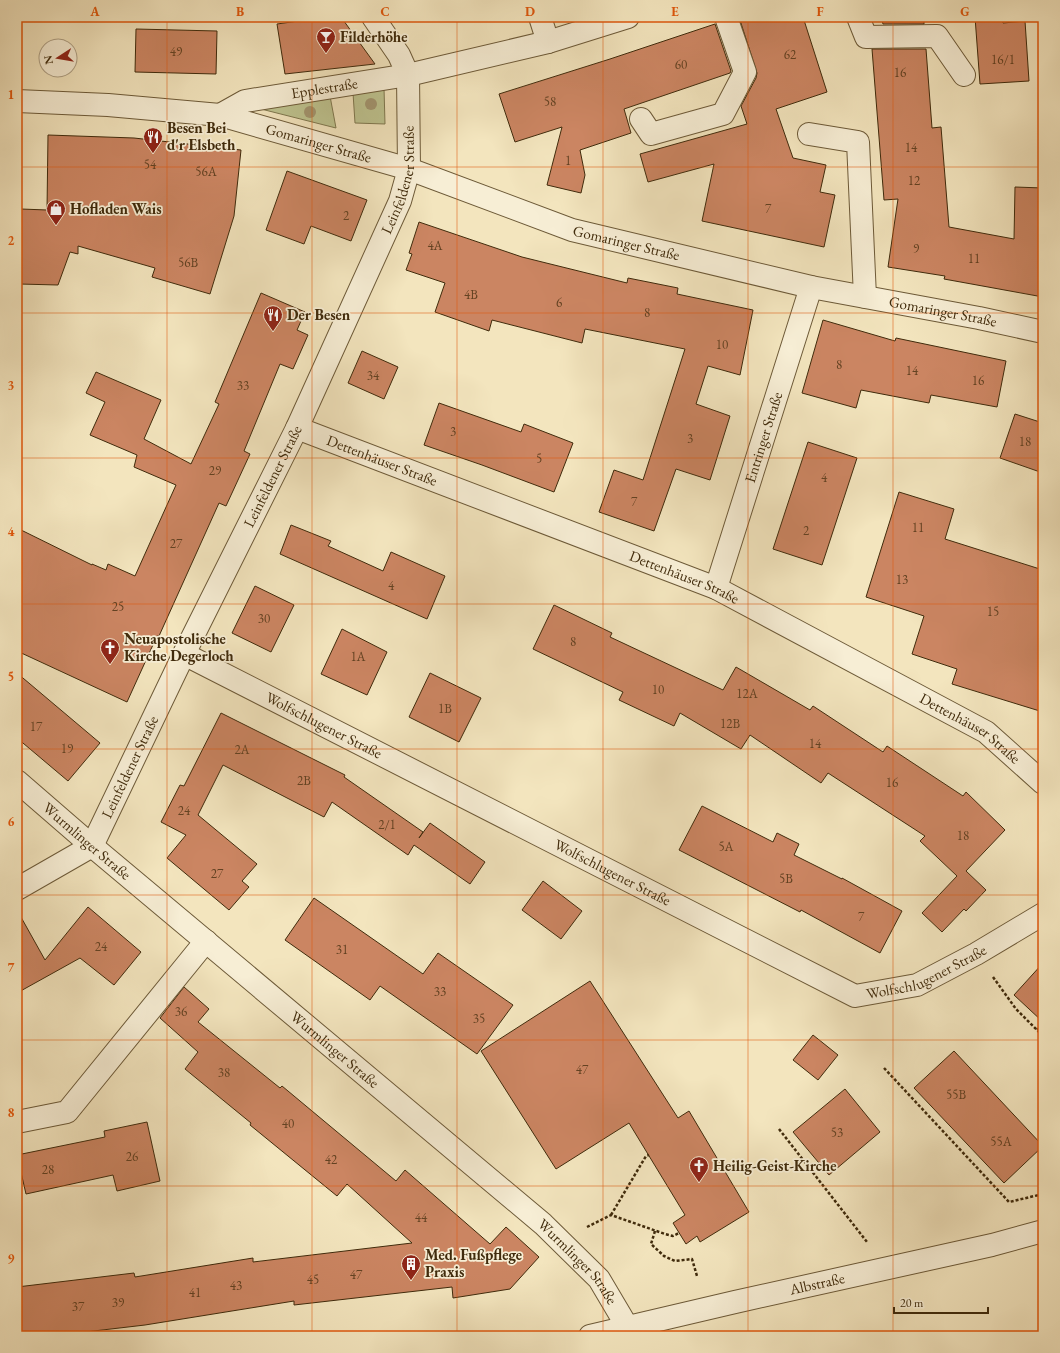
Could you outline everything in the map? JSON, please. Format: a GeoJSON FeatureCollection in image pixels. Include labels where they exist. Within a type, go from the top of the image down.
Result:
{"type":"FeatureCollection","features":[{"type":"Feature","properties":{"kind":"street"},"geometry":{"type":"LineString","coordinates":[[540,17],[548,42]]}},
{"type":"Feature","properties":{"kind":"street","name":"Epplestraße"},"geometry":{"type":"LineString","coordinates":[[220,115],[245,101],[408,75],[548,42],[628,17]]}},
{"type":"Feature","properties":{"kind":"street"},"geometry":{"type":"LineString","coordinates":[[641,119],[651,134],[723,114],[745,72],[726,17]]}},
{"type":"Feature","properties":{"kind":"street"},"geometry":{"type":"LineString","coordinates":[[858,17],[866,37],[937,36],[964,75]]}},
{"type":"Feature","properties":{"kind":"street","name":"Leinfeldener Straße"},"geometry":{"type":"LineString","coordinates":[[92,846],[184,654],[296,428],[400,202],[409,169],[408,75],[376,18]]}},
{"type":"Feature","properties":{"kind":"street"},"geometry":{"type":"LineString","coordinates":[[17,101],[108,105],[220,115]]}},
{"type":"Feature","properties":{"kind":"street","name":"Gomaringer Straße"},"geometry":{"type":"LineString","coordinates":[[220,115],[409,169],[572,230],[811,287],[1043,332]]}},
{"type":"Feature","properties":{"kind":"street"},"geometry":{"type":"LineString","coordinates":[[809,134],[858,142],[865,297]]}},
{"type":"Feature","properties":{"kind":"street","name":"Entringer Straße"},"geometry":{"type":"LineString","coordinates":[[716,588],[811,287]]}},
{"type":"Feature","properties":{"kind":"street","name":"Dettenhäuser Straße"},"geometry":{"type":"LineString","coordinates":[[296,428],[716,588],[986,732],[1043,783]]}},
{"type":"Feature","properties":{"kind":"street","name":"Wolfschlugener Straße"},"geometry":{"type":"LineString","coordinates":[[184,654],[855,996],[917,985],[976,954],[1043,914]]}},
{"type":"Feature","properties":{"kind":"street","name":"Wurmlinger Straße"},"geometry":{"type":"LineString","coordinates":[[17,781],[92,846],[543,1224],[599,1279],[629,1332]]}},
{"type":"Feature","properties":{"kind":"street"},"geometry":{"type":"LineString","coordinates":[[17,889],[92,846]]}},
{"type":"Feature","properties":{"kind":"street"},"geometry":{"type":"LineString","coordinates":[[17,1122],[67,1112],[206,942]]}},
{"type":"Feature","properties":{"kind":"street","name":"Albstraße"},"geometry":{"type":"LineString","coordinates":[[590,1336],[629,1332],[734,1302],[992,1245],[1043,1231]]}},
{"type":"Feature","properties":{"kind":"path"},"geometry":{"type":"LineString","coordinates":[[976,954],[1016,1009],[1043,1036]]}},
{"type":"Feature","properties":{"kind":"path"},"geometry":{"type":"LineString","coordinates":[[1037,1030],[1043,1025]]}},
{"type":"Feature","properties":{"kind":"path"},"geometry":{"type":"LineString","coordinates":[[884,1068],[1009,1202],[1043,1194]]}},
{"type":"Feature","properties":{"kind":"path"},"geometry":{"type":"LineString","coordinates":[[779,1129],[867,1242]]}},
{"type":"Feature","properties":{"kind":"path"},"geometry":{"type":"LineString","coordinates":[[583,1230],[611,1215],[646,1156],[649,1155]]}},
{"type":"Feature","properties":{"kind":"path"},"geometry":{"type":"LineString","coordinates":[[611,1215],[673,1236],[679,1233]]}},
{"type":"Feature","properties":{"kind":"path"},"geometry":{"type":"LineString","coordinates":[[655,1231],[651,1244],[664,1256],[675,1261],[692,1259],[697,1276]]}},
{"type":"Feature","properties":{"kind":"green space"},"geometry":{"type":"Polygon","coordinates":[[[384,88],[385,124],[355,123],[353,93],[384,88]]]}},
{"type":"Feature","properties":{"kind":"green space"},"geometry":{"type":"Polygon","coordinates":[[[330,96],[336,128],[261,109],[330,96]]]}},
{"type":"Feature","properties":{"kind":"building"},"geometry":{"type":"Polygon","coordinates":[[[327,17],[341,17],[375,64],[285,74],[277,24],[327,17]]]}},
{"type":"Feature","properties":{"kind":"building"},"geometry":{"type":"Polygon","coordinates":[[[739,17],[803,17],[827,92],[776,109],[793,158],[826,165],[820,192],[835,195],[824,247],[702,221],[714,164],[648,182],[640,154],[747,124],[741,106],[756,78],[757,73],[739,17]]]}},
{"type":"Feature","properties":{"kind":"building"},"geometry":{"type":"Polygon","coordinates":[[[881,17],[924,17],[924,24],[883,24],[881,17]]]}},
{"type":"Feature","properties":{"kind":"building"},"geometry":{"type":"Polygon","coordinates":[[[975,17],[1002,17],[1003,23],[1025,21],[1029,81],[980,84],[975,17]]]}},
{"type":"Feature","properties":{"kind":"building"},"geometry":{"type":"Polygon","coordinates":[[[715,24],[731,71],[730,73],[624,109],[631,133],[580,150],[585,175],[581,193],[547,185],[562,127],[515,142],[499,94],[715,24]]]}},
{"type":"Feature","properties":{"kind":"building"},"geometry":{"type":"Polygon","coordinates":[[[136,29],[217,31],[216,74],[135,72],[136,29]]]}},
{"type":"Feature","properties":{"kind":"building"},"geometry":{"type":"Polygon","coordinates":[[[872,49],[926,49],[932,128],[941,127],[949,227],[1014,239],[1015,187],[1043,188],[1043,297],[944,279],[945,276],[888,267],[898,199],[884,200],[872,49]]]}},
{"type":"Feature","properties":{"kind":"building"},"geometry":{"type":"Polygon","coordinates":[[[48,135],[134,138],[241,150],[234,216],[210,294],[152,277],[155,268],[78,246],[78,254],[70,252],[58,285],[19,284],[21,209],[47,210],[48,135]]]}},
{"type":"Feature","properties":{"kind":"building"},"geometry":{"type":"Polygon","coordinates":[[[287,171],[367,200],[351,241],[311,226],[304,244],[266,230],[287,171]]]}},
{"type":"Feature","properties":{"kind":"building"},"geometry":{"type":"Polygon","coordinates":[[[419,222],[522,257],[627,283],[628,278],[678,288],[677,294],[753,310],[740,375],[708,366],[696,404],[730,416],[710,480],[676,469],[654,531],[599,512],[614,470],[643,480],[685,349],[585,329],[582,343],[492,320],[489,331],[435,312],[445,283],[406,270],[412,254],[409,253],[419,222]]]}},
{"type":"Feature","properties":{"kind":"building"},"geometry":{"type":"Polygon","coordinates":[[[261,293],[305,312],[297,330],[308,335],[293,369],[280,364],[244,451],[250,454],[226,506],[219,503],[159,636],[157,636],[127,702],[17,651],[17,528],[92,565],[106,570],[108,564],[135,576],[176,485],[134,467],[137,455],[90,435],[105,402],[86,393],[96,372],[161,400],[144,439],[191,464],[219,404],[215,402],[261,293]]]}},
{"type":"Feature","properties":{"kind":"building"},"geometry":{"type":"Polygon","coordinates":[[[823,320],[895,341],[896,338],[1006,361],[997,407],[931,395],[929,403],[861,390],[856,408],[802,393],[823,320]]]}},
{"type":"Feature","properties":{"kind":"building"},"geometry":{"type":"Polygon","coordinates":[[[362,351],[398,367],[384,399],[348,383],[362,351]]]}},
{"type":"Feature","properties":{"kind":"building"},"geometry":{"type":"Polygon","coordinates":[[[439,403],[521,432],[524,424],[573,443],[554,492],[424,445],[439,403]]]}},
{"type":"Feature","properties":{"kind":"building"},"geometry":{"type":"Polygon","coordinates":[[[1015,414],[1043,423],[1043,473],[1000,458],[1015,414]]]}},
{"type":"Feature","properties":{"kind":"building"},"geometry":{"type":"Polygon","coordinates":[[[808,442],[857,458],[822,565],[773,549],[808,442]]]}},
{"type":"Feature","properties":{"kind":"building"},"geometry":{"type":"Polygon","coordinates":[[[899,492],[954,509],[945,539],[1043,570],[1043,712],[952,684],[957,669],[912,654],[924,616],[866,597],[899,492]]]}},
{"type":"Feature","properties":{"kind":"building"},"geometry":{"type":"Polygon","coordinates":[[[291,525],[331,541],[328,546],[383,571],[391,552],[445,576],[427,619],[280,554],[291,525]]]}},
{"type":"Feature","properties":{"kind":"building"},"geometry":{"type":"Polygon","coordinates":[[[255,586],[294,605],[271,652],[232,633],[255,586]]]}},
{"type":"Feature","properties":{"kind":"building"},"geometry":{"type":"Polygon","coordinates":[[[554,605],[612,633],[610,637],[723,690],[736,667],[810,710],[813,706],[883,752],[887,746],[963,796],[966,792],[1005,830],[966,871],[986,890],[966,911],[964,909],[942,932],[922,913],[957,876],[920,841],[925,836],[828,773],[821,783],[750,735],[741,749],[680,713],[674,726],[619,700],[623,692],[533,649],[554,605]]]}},
{"type":"Feature","properties":{"kind":"building"},"geometry":{"type":"Polygon","coordinates":[[[342,629],[387,652],[367,695],[321,674],[342,629]]]}},
{"type":"Feature","properties":{"kind":"building"},"geometry":{"type":"Polygon","coordinates":[[[17,673],[100,743],[68,781],[17,738],[17,673]]]}},
{"type":"Feature","properties":{"kind":"building"},"geometry":{"type":"Polygon","coordinates":[[[430,673],[481,698],[459,742],[409,717],[430,673]]]}},
{"type":"Feature","properties":{"kind":"building"},"geometry":{"type":"Polygon","coordinates":[[[221,713],[345,775],[344,777],[423,832],[419,838],[430,823],[485,862],[470,884],[414,845],[408,855],[332,802],[324,817],[223,765],[198,815],[257,864],[242,881],[249,887],[229,910],[167,858],[186,835],[161,822],[180,785],[184,786],[221,713]]]}},
{"type":"Feature","properties":{"kind":"building"},"geometry":{"type":"Polygon","coordinates":[[[702,806],[773,842],[777,833],[799,844],[794,855],[842,878],[902,911],[880,953],[801,910],[800,912],[679,850],[702,806]]]}},
{"type":"Feature","properties":{"kind":"building"},"geometry":{"type":"Polygon","coordinates":[[[543,881],[582,911],[561,939],[522,910],[543,881]]]}},
{"type":"Feature","properties":{"kind":"building"},"geometry":{"type":"Polygon","coordinates":[[[314,898],[423,974],[438,953],[513,1005],[477,1054],[380,986],[370,1000],[285,940],[314,898]]]}},
{"type":"Feature","properties":{"kind":"building"},"geometry":{"type":"Polygon","coordinates":[[[88,907],[141,952],[114,985],[80,958],[17,993],[17,910],[45,960],[88,907]]]}},
{"type":"Feature","properties":{"kind":"building"},"geometry":{"type":"Polygon","coordinates":[[[1043,963],[1043,1022],[1014,995],[1043,963]]]}},
{"type":"Feature","properties":{"kind":"building"},"geometry":{"type":"Polygon","coordinates":[[[590,981],[678,1118],[689,1111],[749,1212],[700,1242],[697,1236],[686,1244],[673,1223],[685,1215],[629,1123],[556,1169],[481,1051],[590,981]]]}},
{"type":"Feature","properties":{"kind":"building"},"geometry":{"type":"Polygon","coordinates":[[[184,987],[209,1009],[198,1022],[280,1088],[282,1086],[396,1181],[405,1170],[490,1244],[506,1227],[539,1257],[510,1289],[453,1298],[452,1287],[294,1305],[294,1301],[145,1325],[51,1336],[17,1336],[17,1287],[134,1273],[135,1277],[253,1258],[253,1262],[412,1243],[347,1184],[337,1196],[250,1125],[251,1123],[185,1069],[198,1052],[160,1018],[184,987]]]}},
{"type":"Feature","properties":{"kind":"building"},"geometry":{"type":"Polygon","coordinates":[[[813,1035],[838,1055],[818,1080],[793,1060],[813,1035]]]}},
{"type":"Feature","properties":{"kind":"building"},"geometry":{"type":"Polygon","coordinates":[[[954,1051],[1043,1146],[1004,1183],[914,1088],[954,1051]]]}},
{"type":"Feature","properties":{"kind":"building"},"geometry":{"type":"Polygon","coordinates":[[[845,1089],[880,1132],[829,1175],[793,1132],[845,1089]]]}},
{"type":"Feature","properties":{"kind":"building"},"geometry":{"type":"Polygon","coordinates":[[[147,1122],[160,1181],[117,1191],[113,1175],[26,1194],[17,1155],[105,1137],[104,1131],[147,1122]]]}},
{"type":"Feature","properties":{"kind":"place","name":"Filderhöhe"},"geometry":{"type":"Point","coordinates":[326,54]}},
{"type":"Feature","properties":{"kind":"place","name":"Besen Bei d'r Elsbeth"},"geometry":{"type":"Point","coordinates":[153,154]}},
{"type":"Feature","properties":{"kind":"place","name":"Hofladen Wais"},"geometry":{"type":"Point","coordinates":[56,226]}},
{"type":"Feature","properties":{"kind":"place","name":"Der Besen"},"geometry":{"type":"Point","coordinates":[273,332]}},
{"type":"Feature","properties":{"kind":"place","name":"Neuapostolische Kirche Degerloch"},"geometry":{"type":"Point","coordinates":[110,665]}},
{"type":"Feature","properties":{"kind":"place","name":"Heilig-Geist-Kirche"},"geometry":{"type":"Point","coordinates":[699,1183]}},
{"type":"Feature","properties":{"kind":"place","name":"Med. Fußpflege Praxis"},"geometry":{"type":"Point","coordinates":[411,1281]}}]}
